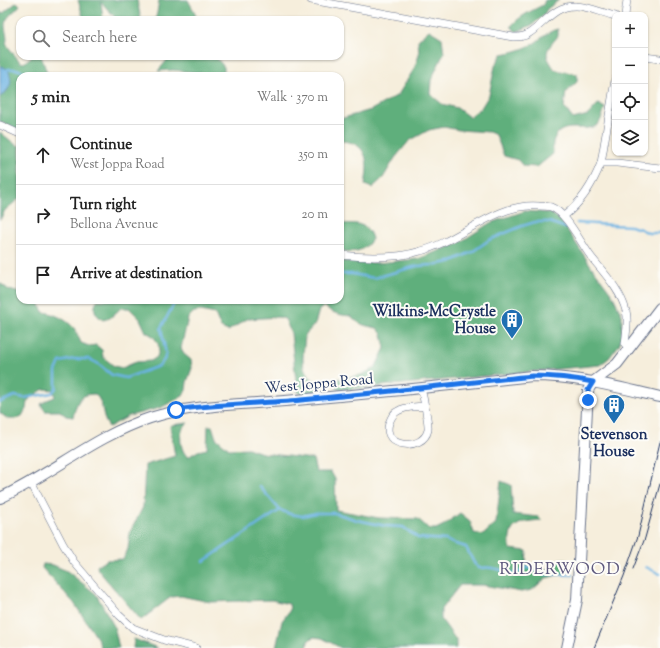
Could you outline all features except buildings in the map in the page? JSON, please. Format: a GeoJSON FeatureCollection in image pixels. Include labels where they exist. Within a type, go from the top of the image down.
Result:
{"type":"FeatureCollection","features":[{"type":"Feature","properties":{"kind":"street"},"geometry":{"type":"LineString","coordinates":[[311,0],[513,37],[522,37],[529,34],[556,10],[566,7],[577,6],[612,15]]}},
{"type":"Feature","properties":{"kind":"street"},"geometry":{"type":"LineString","coordinates":[[626,12],[628,0]]}},
{"type":"Feature","properties":{"kind":"street"},"geometry":{"type":"LineString","coordinates":[[648,57],[660,59]]}},
{"type":"Feature","properties":{"kind":"street"},"geometry":{"type":"LineString","coordinates":[[564,216],[584,198],[602,163],[614,84]]}},
{"type":"Feature","properties":{"kind":"street"},"geometry":{"type":"LineString","coordinates":[[0,125],[16,132]]}},
{"type":"Feature","properties":{"kind":"street"},"geometry":{"type":"LineString","coordinates":[[602,163],[617,162],[660,168]]}},
{"type":"Feature","properties":{"kind":"street"},"geometry":{"type":"LineString","coordinates":[[344,254],[377,257],[421,252],[437,246],[485,220],[506,211],[533,205],[551,207],[564,216],[587,251],[618,293],[627,312],[625,344],[629,349]]}},
{"type":"Feature","properties":{"kind":"street"},"geometry":{"type":"LineString","coordinates":[[567,648],[577,600],[588,390],[593,382],[617,364],[660,308]]}},
{"type":"Feature","properties":{"kind":"street","name":"West Joppa Road"},"geometry":{"type":"LineString","coordinates":[[0,498],[31,482],[108,435],[148,419],[176,410],[268,403],[532,376],[573,378],[660,397]]}},
{"type":"Feature","properties":{"kind":"street"},"geometry":{"type":"LineString","coordinates":[[422,388],[425,406],[428,429],[425,437],[410,445],[397,443],[390,437],[388,426],[391,417],[398,410],[425,406]]}},
{"type":"Feature","properties":{"kind":"street"},"geometry":{"type":"LineString","coordinates":[[31,482],[74,562],[119,615],[133,628],[164,640],[196,648]]}},
{"type":"Feature","properties":{"kind":"green space"},"geometry":{"type":"Polygon","coordinates":[[[78,0],[137,0],[140,16],[114,16],[101,2],[103,16],[83,16],[78,0]]]}},
{"type":"Feature","properties":{"kind":"green space"},"geometry":{"type":"Polygon","coordinates":[[[159,0],[188,0],[196,16],[156,16],[159,0]]]}},
{"type":"Feature","properties":{"kind":"green space"},"geometry":{"type":"Polygon","coordinates":[[[545,0],[559,0],[547,9],[543,16],[532,25],[516,32],[511,26],[514,22],[543,5],[545,0]]]}},
{"type":"Feature","properties":{"kind":"green space"},"geometry":{"type":"Polygon","coordinates":[[[17,2],[20,5],[6,20],[6,44],[16,57],[16,60],[24,63],[27,60],[42,60],[47,72],[16,72],[16,129],[0,122],[0,97],[8,90],[0,66],[0,11],[2,14],[17,2]]]}},
{"type":"Feature","properties":{"kind":"green space"},"geometry":{"type":"Polygon","coordinates":[[[558,29],[558,36],[548,49],[547,56],[555,70],[577,74],[577,82],[566,92],[564,107],[573,119],[588,115],[598,104],[605,108],[601,120],[595,127],[563,129],[558,133],[553,141],[553,154],[537,167],[523,166],[518,160],[504,156],[496,135],[489,132],[459,130],[444,127],[429,130],[409,141],[395,158],[383,178],[372,188],[365,185],[367,169],[365,155],[357,145],[344,141],[344,118],[371,110],[398,95],[414,69],[419,55],[418,40],[429,30],[442,38],[444,53],[431,80],[430,94],[442,104],[457,108],[469,117],[481,108],[489,95],[495,66],[502,54],[527,47],[558,29]]]}},
{"type":"Feature","properties":{"kind":"green space"},"geometry":{"type":"Polygon","coordinates":[[[167,60],[218,60],[224,67],[224,72],[192,72],[173,70],[158,71],[167,60]]]}},
{"type":"Feature","properties":{"kind":"green space"},"geometry":{"type":"Polygon","coordinates":[[[0,132],[16,145],[16,201],[5,210],[0,220],[0,132]]]}},
{"type":"Feature","properties":{"kind":"green space"},"geometry":{"type":"Polygon","coordinates":[[[525,211],[551,213],[562,222],[591,266],[612,294],[622,315],[622,337],[619,345],[609,358],[600,365],[339,390],[333,385],[337,379],[361,375],[375,368],[385,348],[382,334],[377,328],[363,325],[351,316],[337,314],[324,306],[319,310],[315,324],[305,335],[303,356],[304,368],[311,378],[317,382],[318,390],[304,396],[297,391],[291,333],[285,319],[278,317],[247,319],[228,331],[221,328],[215,314],[201,311],[194,312],[188,318],[181,348],[185,355],[191,360],[192,368],[186,390],[183,396],[160,408],[129,416],[109,427],[106,423],[101,402],[95,394],[89,394],[79,400],[73,417],[66,416],[60,411],[45,411],[41,404],[55,397],[53,390],[44,389],[31,397],[27,402],[26,409],[22,416],[15,419],[8,419],[0,413],[0,283],[9,290],[16,292],[16,304],[40,304],[43,312],[56,315],[68,322],[74,328],[81,343],[89,346],[96,345],[102,350],[103,357],[114,366],[122,368],[136,362],[151,361],[157,357],[159,350],[158,343],[153,336],[146,332],[140,319],[129,308],[121,308],[110,318],[103,320],[95,311],[96,304],[344,304],[344,261],[378,263],[418,259],[459,243],[490,223],[525,211]]]}},
{"type":"Feature","properties":{"kind":"green space"},"geometry":{"type":"Polygon","coordinates":[[[344,224],[356,224],[367,229],[372,239],[366,246],[362,249],[350,252],[345,251],[344,224]]]}},
{"type":"Feature","properties":{"kind":"green space"},"geometry":{"type":"Polygon","coordinates":[[[188,423],[182,429],[181,445],[188,457],[198,451],[207,449],[208,426],[212,426],[216,438],[229,449],[248,448],[262,453],[313,459],[316,472],[331,472],[335,479],[336,510],[379,518],[418,519],[429,529],[436,529],[444,525],[460,513],[470,521],[474,533],[483,535],[496,523],[501,481],[511,485],[513,514],[539,517],[542,520],[524,522],[516,526],[510,535],[510,549],[527,551],[526,564],[530,569],[547,570],[559,559],[566,559],[567,563],[565,573],[546,578],[532,590],[521,592],[483,585],[460,585],[441,609],[441,619],[456,640],[456,648],[341,648],[322,638],[313,637],[308,641],[307,648],[276,648],[282,621],[290,610],[289,604],[272,600],[210,602],[181,596],[171,597],[141,620],[98,570],[97,566],[107,560],[123,559],[128,549],[130,532],[143,507],[145,465],[175,456],[170,426],[188,423]]]}},
{"type":"Feature","properties":{"kind":"green space"},"geometry":{"type":"Polygon","coordinates":[[[43,564],[53,565],[67,571],[96,594],[114,626],[119,648],[100,648],[99,641],[74,603],[42,568],[43,564]]]}},
{"type":"Feature","properties":{"kind":"green space"},"geometry":{"type":"Polygon","coordinates":[[[134,639],[158,648],[133,648],[134,639]]]}},
{"type":"Feature","properties":{"kind":"water"},"geometry":{"type":"Polygon","coordinates":[[[0,66],[8,69],[11,82],[7,91],[0,97],[0,66]]]}},
{"type":"Feature","properties":{"kind":"waterway"},"geometry":{"type":"LineString","coordinates":[[7,71],[8,69],[16,69],[25,72]]}},
{"type":"Feature","properties":{"kind":"waterway"},"geometry":{"type":"LineString","coordinates":[[344,274],[374,278],[417,266],[450,262],[472,252],[489,240],[535,222],[549,222],[566,228]]}},
{"type":"Feature","properties":{"kind":"waterway"},"geometry":{"type":"LineString","coordinates":[[577,223],[630,226],[648,233],[660,233]]}},
{"type":"Feature","properties":{"kind":"waterway"},"geometry":{"type":"LineString","coordinates":[[0,402],[15,396],[24,398],[52,393],[56,388],[56,371],[60,362],[74,359],[89,359],[97,363],[112,375],[126,378],[159,366],[164,360],[166,354],[161,328],[174,304]]}},
{"type":"Feature","properties":{"kind":"waterway"},"geometry":{"type":"LineString","coordinates":[[260,487],[280,510],[290,514],[302,516],[316,513],[335,513],[357,520],[386,526],[403,527],[418,538],[446,540],[466,547],[474,563],[479,568],[498,569],[513,573],[522,571],[527,567],[544,574],[573,575]]}},
{"type":"Feature","properties":{"kind":"waterway"},"geometry":{"type":"LineString","coordinates":[[204,561],[280,510]]}},
{"type":"Feature","properties":{"kind":"waterway"},"geometry":{"type":"LineString","coordinates":[[646,567],[660,574]]}},
{"type":"Feature","properties":{"kind":"tram line"},"geometry":{"type":"LineString","coordinates":[[594,648],[624,576],[638,536],[660,442]]}},
{"type":"Feature","properties":{"kind":"tram line"},"geometry":{"type":"LineString","coordinates":[[633,569],[645,538],[660,484]]}},
{"type":"Feature","properties":{"kind":"place","name":"Wilkins-McCrystle House"},"geometry":{"type":"Point","coordinates":[512,340]}},
{"type":"Feature","properties":{"kind":"place","name":"Stevenson House"},"geometry":{"type":"Point","coordinates":[614,424]}},
{"type":"Feature","properties":{"kind":"district","name":"RIDERWOOD"},"geometry":{"type":"Point","coordinates":[560,568]}},
{"type":"Feature","properties":{"kind":"route"},"geometry":{"type":"LineString","coordinates":[[176,410],[220,405],[268,403],[323,398],[532,376],[573,378],[593,382],[588,390],[588,400]]}}]}
